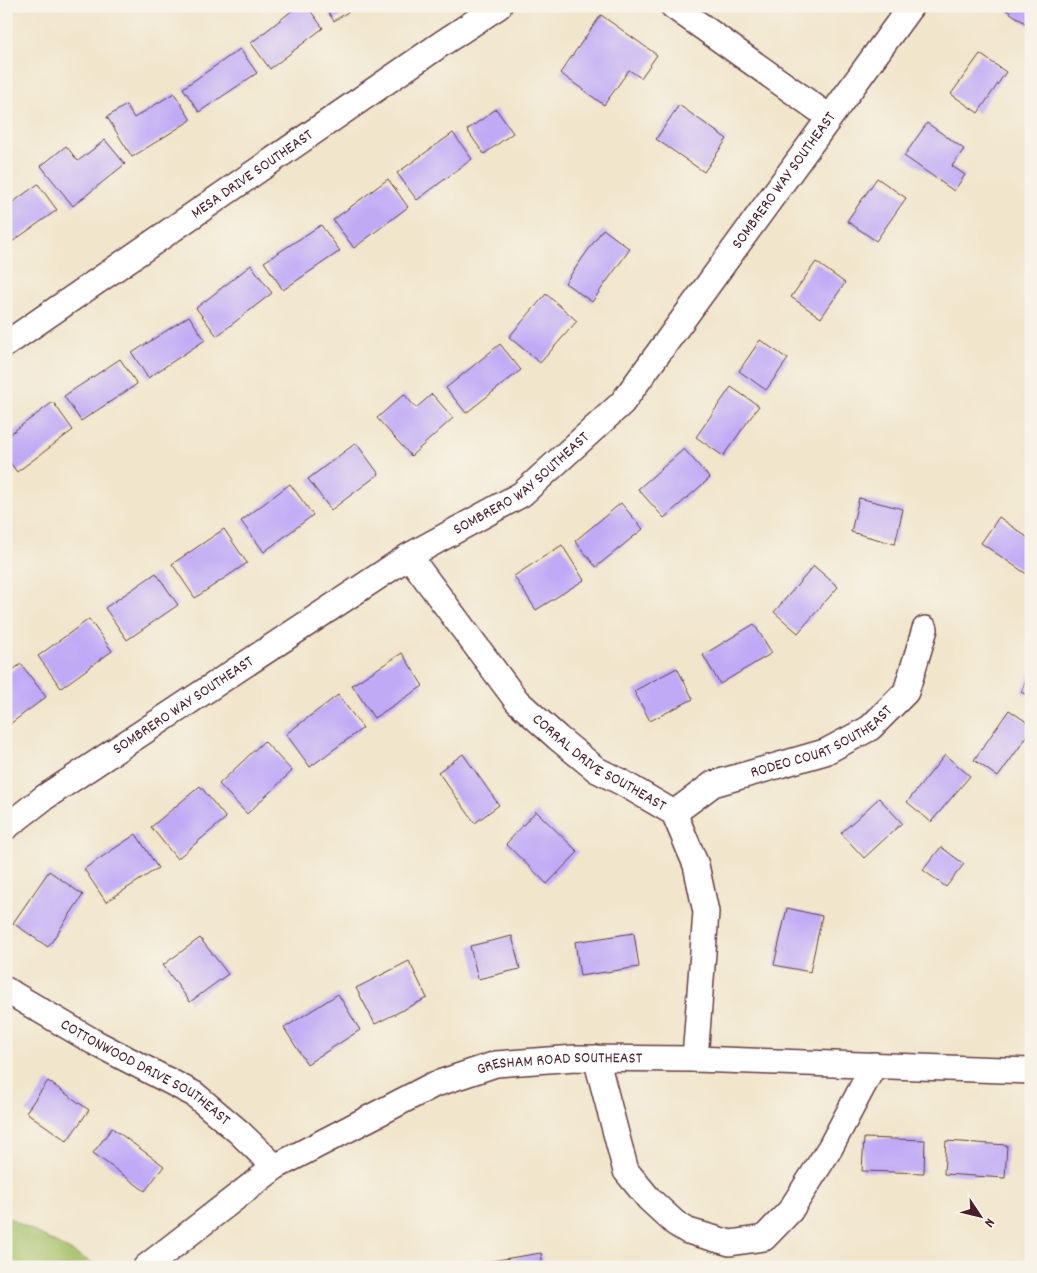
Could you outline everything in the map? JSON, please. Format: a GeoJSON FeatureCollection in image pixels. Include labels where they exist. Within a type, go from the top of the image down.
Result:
{"type":"FeatureCollection","features":[{"type":"Feature","properties":{"kind":"street","name":"MESA DRIVE SOUTHEAST"},"geometry":{"type":"LineString","coordinates":[[6,344],[433,49],[499,6]]}},
{"type":"Feature","properties":{"kind":"street"},"geometry":{"type":"LineString","coordinates":[[673,6],[829,117]]}},
{"type":"Feature","properties":{"kind":"street","name":"SOMBRERO WAY SOUTHEAST"},"geometry":{"type":"LineString","coordinates":[[6,827],[45,796],[409,556],[522,494],[622,403],[911,6]]}},
{"type":"Feature","properties":{"kind":"street","name":"CORRAL DRIVE SOUTHEAST"},"geometry":{"type":"LineString","coordinates":[[409,556],[517,701],[558,738],[598,770],[674,814],[696,865],[706,912],[695,1059]]}},
{"type":"Feature","properties":{"kind":"street","name":"RODEO COURT SOUTHEAST"},"geometry":{"type":"LineString","coordinates":[[674,814],[713,784],[825,752],[870,728],[906,692],[925,629]]}},
{"type":"Feature","properties":{"kind":"street","name":"COTTONWOOD DRIVE SOUTHEAST"},"geometry":{"type":"LineString","coordinates":[[6,990],[94,1042],[194,1094],[239,1132],[275,1167]]}},
{"type":"Feature","properties":{"kind":"street","name":"GRESHAM ROAD SOUTHEAST"},"geometry":{"type":"LineString","coordinates":[[146,1267],[275,1167],[433,1085],[496,1064],[575,1058],[695,1059],[1031,1071]]}},
{"type":"Feature","properties":{"kind":"street"},"geometry":{"type":"LineString","coordinates":[[596,1058],[626,1171],[649,1199],[675,1223],[688,1231],[730,1243],[764,1238],[790,1211],[830,1148],[874,1065]]}},
{"type":"Feature","properties":{"kind":"green space"},"geometry":{"type":"Polygon","coordinates":[[[6,1216],[100,1267],[6,1267],[6,1216]]]}},
{"type":"Feature","properties":{"kind":"building"},"geometry":{"type":"Polygon","coordinates":[[[298,6],[307,6],[323,28],[270,69],[251,43],[298,6]]]}},
{"type":"Feature","properties":{"kind":"building"},"geometry":{"type":"Polygon","coordinates":[[[324,6],[357,6],[334,21],[324,6]]]}},
{"type":"Feature","properties":{"kind":"building"},"geometry":{"type":"Polygon","coordinates":[[[1009,6],[1031,6],[1031,27],[1006,10],[1009,6]]]}},
{"type":"Feature","properties":{"kind":"building"},"geometry":{"type":"Polygon","coordinates":[[[601,15],[657,55],[641,78],[629,70],[604,105],[560,73],[601,15]]]}},
{"type":"Feature","properties":{"kind":"building"},"geometry":{"type":"Polygon","coordinates":[[[240,49],[257,73],[199,112],[183,88],[240,49]]]}},
{"type":"Feature","properties":{"kind":"building"},"geometry":{"type":"Polygon","coordinates":[[[980,54],[1006,72],[978,113],[951,94],[980,54]]]}},
{"type":"Feature","properties":{"kind":"building"},"geometry":{"type":"Polygon","coordinates":[[[174,93],[191,120],[132,157],[107,117],[126,105],[134,118],[174,93]]]}},
{"type":"Feature","properties":{"kind":"building"},"geometry":{"type":"Polygon","coordinates":[[[679,105],[727,139],[704,172],[656,139],[679,105]]]}},
{"type":"Feature","properties":{"kind":"building"},"geometry":{"type":"Polygon","coordinates":[[[496,109],[513,133],[484,154],[467,130],[496,109]]]}},
{"type":"Feature","properties":{"kind":"building"},"geometry":{"type":"Polygon","coordinates":[[[927,123],[964,149],[952,166],[965,175],[954,191],[904,156],[927,123]]]}},
{"type":"Feature","properties":{"kind":"building"},"geometry":{"type":"Polygon","coordinates":[[[453,133],[472,159],[417,200],[397,173],[453,133]]]}},
{"type":"Feature","properties":{"kind":"building"},"geometry":{"type":"Polygon","coordinates":[[[105,140],[125,164],[73,206],[41,166],[66,146],[78,161],[105,140]]]}},
{"type":"Feature","properties":{"kind":"building"},"geometry":{"type":"Polygon","coordinates":[[[877,178],[906,198],[876,241],[847,221],[877,178]]]}},
{"type":"Feature","properties":{"kind":"building"},"geometry":{"type":"Polygon","coordinates":[[[388,179],[408,207],[354,248],[333,220],[388,179]]]}},
{"type":"Feature","properties":{"kind":"building"},"geometry":{"type":"Polygon","coordinates":[[[38,184],[57,210],[6,246],[6,207],[38,184]]]}},
{"type":"Feature","properties":{"kind":"building"},"geometry":{"type":"Polygon","coordinates":[[[321,225],[340,251],[283,290],[264,262],[321,225]]]}},
{"type":"Feature","properties":{"kind":"building"},"geometry":{"type":"Polygon","coordinates":[[[603,229],[630,249],[592,302],[565,283],[603,229]]]}},
{"type":"Feature","properties":{"kind":"building"},"geometry":{"type":"Polygon","coordinates":[[[816,262],[845,283],[821,318],[791,297],[816,262]]]}},
{"type":"Feature","properties":{"kind":"building"},"geometry":{"type":"Polygon","coordinates":[[[251,265],[272,293],[217,336],[196,308],[251,265]]]}},
{"type":"Feature","properties":{"kind":"building"},"geometry":{"type":"Polygon","coordinates":[[[546,294],[577,321],[540,363],[509,337],[546,294]]]}},
{"type":"Feature","properties":{"kind":"building"},"geometry":{"type":"Polygon","coordinates":[[[189,316],[205,340],[148,378],[132,353],[189,316]]]}},
{"type":"Feature","properties":{"kind":"building"},"geometry":{"type":"Polygon","coordinates":[[[760,340],[788,359],[766,390],[739,371],[760,340]]]}},
{"type":"Feature","properties":{"kind":"building"},"geometry":{"type":"Polygon","coordinates":[[[500,344],[521,370],[466,413],[446,388],[500,344]]]}},
{"type":"Feature","properties":{"kind":"building"},"geometry":{"type":"Polygon","coordinates":[[[120,359],[137,384],[81,421],[64,396],[120,359]]]}},
{"type":"Feature","properties":{"kind":"building"},"geometry":{"type":"Polygon","coordinates":[[[731,387],[759,406],[723,456],[696,437],[731,387]]]}},
{"type":"Feature","properties":{"kind":"building"},"geometry":{"type":"Polygon","coordinates":[[[404,394],[416,408],[432,394],[453,418],[411,456],[377,418],[404,394]]]}},
{"type":"Feature","properties":{"kind":"building"},"geometry":{"type":"Polygon","coordinates":[[[53,402],[73,430],[17,472],[6,457],[6,437],[53,402]]]}},
{"type":"Feature","properties":{"kind":"building"},"geometry":{"type":"Polygon","coordinates":[[[356,443],[379,474],[331,510],[308,479],[356,443]]]}},
{"type":"Feature","properties":{"kind":"building"},"geometry":{"type":"Polygon","coordinates":[[[684,449],[710,478],[664,518],[638,489],[684,449]]]}},
{"type":"Feature","properties":{"kind":"building"},"geometry":{"type":"Polygon","coordinates":[[[290,484],[313,515],[264,552],[241,521],[290,484]]]}},
{"type":"Feature","properties":{"kind":"building"},"geometry":{"type":"Polygon","coordinates":[[[859,498],[903,509],[895,544],[851,532],[859,498]]]}},
{"type":"Feature","properties":{"kind":"building"},"geometry":{"type":"Polygon","coordinates":[[[621,503],[643,529],[596,567],[575,541],[621,503]]]}},
{"type":"Feature","properties":{"kind":"building"},"geometry":{"type":"Polygon","coordinates":[[[999,517],[1031,540],[1031,571],[1028,575],[981,543],[999,517]]]}},
{"type":"Feature","properties":{"kind":"building"},"geometry":{"type":"Polygon","coordinates":[[[224,529],[247,563],[195,598],[172,564],[224,529]]]}},
{"type":"Feature","properties":{"kind":"building"},"geometry":{"type":"Polygon","coordinates":[[[562,545],[584,580],[536,610],[514,576],[562,545]]]}},
{"type":"Feature","properties":{"kind":"building"},"geometry":{"type":"Polygon","coordinates":[[[814,566],[838,587],[798,633],[774,612],[814,566]]]}},
{"type":"Feature","properties":{"kind":"building"},"geometry":{"type":"Polygon","coordinates":[[[156,573],[178,605],[127,640],[105,608],[156,573]]]}},
{"type":"Feature","properties":{"kind":"building"},"geometry":{"type":"Polygon","coordinates":[[[89,619],[112,651],[61,688],[38,656],[89,619]]]}},
{"type":"Feature","properties":{"kind":"building"},"geometry":{"type":"Polygon","coordinates":[[[754,624],[772,653],[720,684],[703,655],[754,624]]]}},
{"type":"Feature","properties":{"kind":"building"},"geometry":{"type":"Polygon","coordinates":[[[402,653],[423,686],[374,718],[352,685],[402,653]]]}},
{"type":"Feature","properties":{"kind":"building"},"geometry":{"type":"Polygon","coordinates":[[[21,664],[46,697],[6,727],[6,675],[21,664]]]}},
{"type":"Feature","properties":{"kind":"building"},"geometry":{"type":"Polygon","coordinates":[[[677,668],[693,699],[650,721],[634,691],[677,668]]]}},
{"type":"Feature","properties":{"kind":"building"},"geometry":{"type":"Polygon","coordinates":[[[1031,670],[1031,697],[1021,692],[1031,670]]]}},
{"type":"Feature","properties":{"kind":"building"},"geometry":{"type":"Polygon","coordinates":[[[338,695],[363,728],[310,767],[286,734],[338,695]]]}},
{"type":"Feature","properties":{"kind":"building"},"geometry":{"type":"Polygon","coordinates":[[[1009,710],[1031,725],[1031,731],[998,777],[974,760],[1009,710]]]}},
{"type":"Feature","properties":{"kind":"building"},"geometry":{"type":"Polygon","coordinates":[[[264,741],[292,771],[247,814],[219,784],[264,741]]]}},
{"type":"Feature","properties":{"kind":"building"},"geometry":{"type":"Polygon","coordinates":[[[463,754],[499,805],[475,823],[438,772],[463,754]]]}},
{"type":"Feature","properties":{"kind":"building"},"geometry":{"type":"Polygon","coordinates":[[[945,755],[970,776],[931,822],[907,802],[945,755]]]}},
{"type":"Feature","properties":{"kind":"building"},"geometry":{"type":"Polygon","coordinates":[[[200,786],[226,818],[177,859],[151,827],[200,786]]]}},
{"type":"Feature","properties":{"kind":"building"},"geometry":{"type":"Polygon","coordinates":[[[879,798],[902,823],[864,858],[841,833],[879,798]]]}},
{"type":"Feature","properties":{"kind":"building"},"geometry":{"type":"Polygon","coordinates":[[[536,811],[578,852],[547,884],[506,844],[536,811]]]}},
{"type":"Feature","properties":{"kind":"building"},"geometry":{"type":"Polygon","coordinates":[[[136,834],[158,868],[106,902],[84,869],[136,834]]]}},
{"type":"Feature","properties":{"kind":"building"},"geometry":{"type":"Polygon","coordinates":[[[941,847],[964,864],[946,887],[923,870],[941,847]]]}},
{"type":"Feature","properties":{"kind":"building"},"geometry":{"type":"Polygon","coordinates":[[[49,871],[83,895],[48,947],[13,923],[49,871]]]}},
{"type":"Feature","properties":{"kind":"building"},"geometry":{"type":"Polygon","coordinates":[[[787,908],[822,916],[810,972],[774,965],[787,908]]]}},
{"type":"Feature","properties":{"kind":"building"},"geometry":{"type":"Polygon","coordinates":[[[634,933],[639,967],[580,976],[575,942],[634,933]]]}},
{"type":"Feature","properties":{"kind":"building"},"geometry":{"type":"Polygon","coordinates":[[[512,936],[520,969],[478,979],[470,946],[512,936]]]}},
{"type":"Feature","properties":{"kind":"building"},"geometry":{"type":"Polygon","coordinates":[[[200,938],[228,974],[190,1002],[163,965],[200,938]]]}},
{"type":"Feature","properties":{"kind":"building"},"geometry":{"type":"Polygon","coordinates":[[[409,961],[427,998],[375,1024],[356,988],[409,961]]]}},
{"type":"Feature","properties":{"kind":"building"},"geometry":{"type":"Polygon","coordinates":[[[338,994],[360,1030],[307,1064],[284,1028],[338,994]]]}},
{"type":"Feature","properties":{"kind":"building"},"geometry":{"type":"Polygon","coordinates":[[[48,1081],[89,1110],[67,1141],[26,1112],[48,1081]]]}},
{"type":"Feature","properties":{"kind":"building"},"geometry":{"type":"Polygon","coordinates":[[[112,1128],[164,1166],[145,1191],[93,1153],[112,1128]]]}},
{"type":"Feature","properties":{"kind":"building"},"geometry":{"type":"Polygon","coordinates":[[[864,1138],[925,1140],[924,1173],[862,1171],[864,1138]]]}},
{"type":"Feature","properties":{"kind":"building"},"geometry":{"type":"Polygon","coordinates":[[[946,1141],[1007,1145],[1005,1178],[944,1174],[946,1141]]]}},
{"type":"Feature","properties":{"kind":"building"},"geometry":{"type":"Polygon","coordinates":[[[541,1253],[543,1267],[480,1267],[479,1263],[541,1253]]]}}]}
